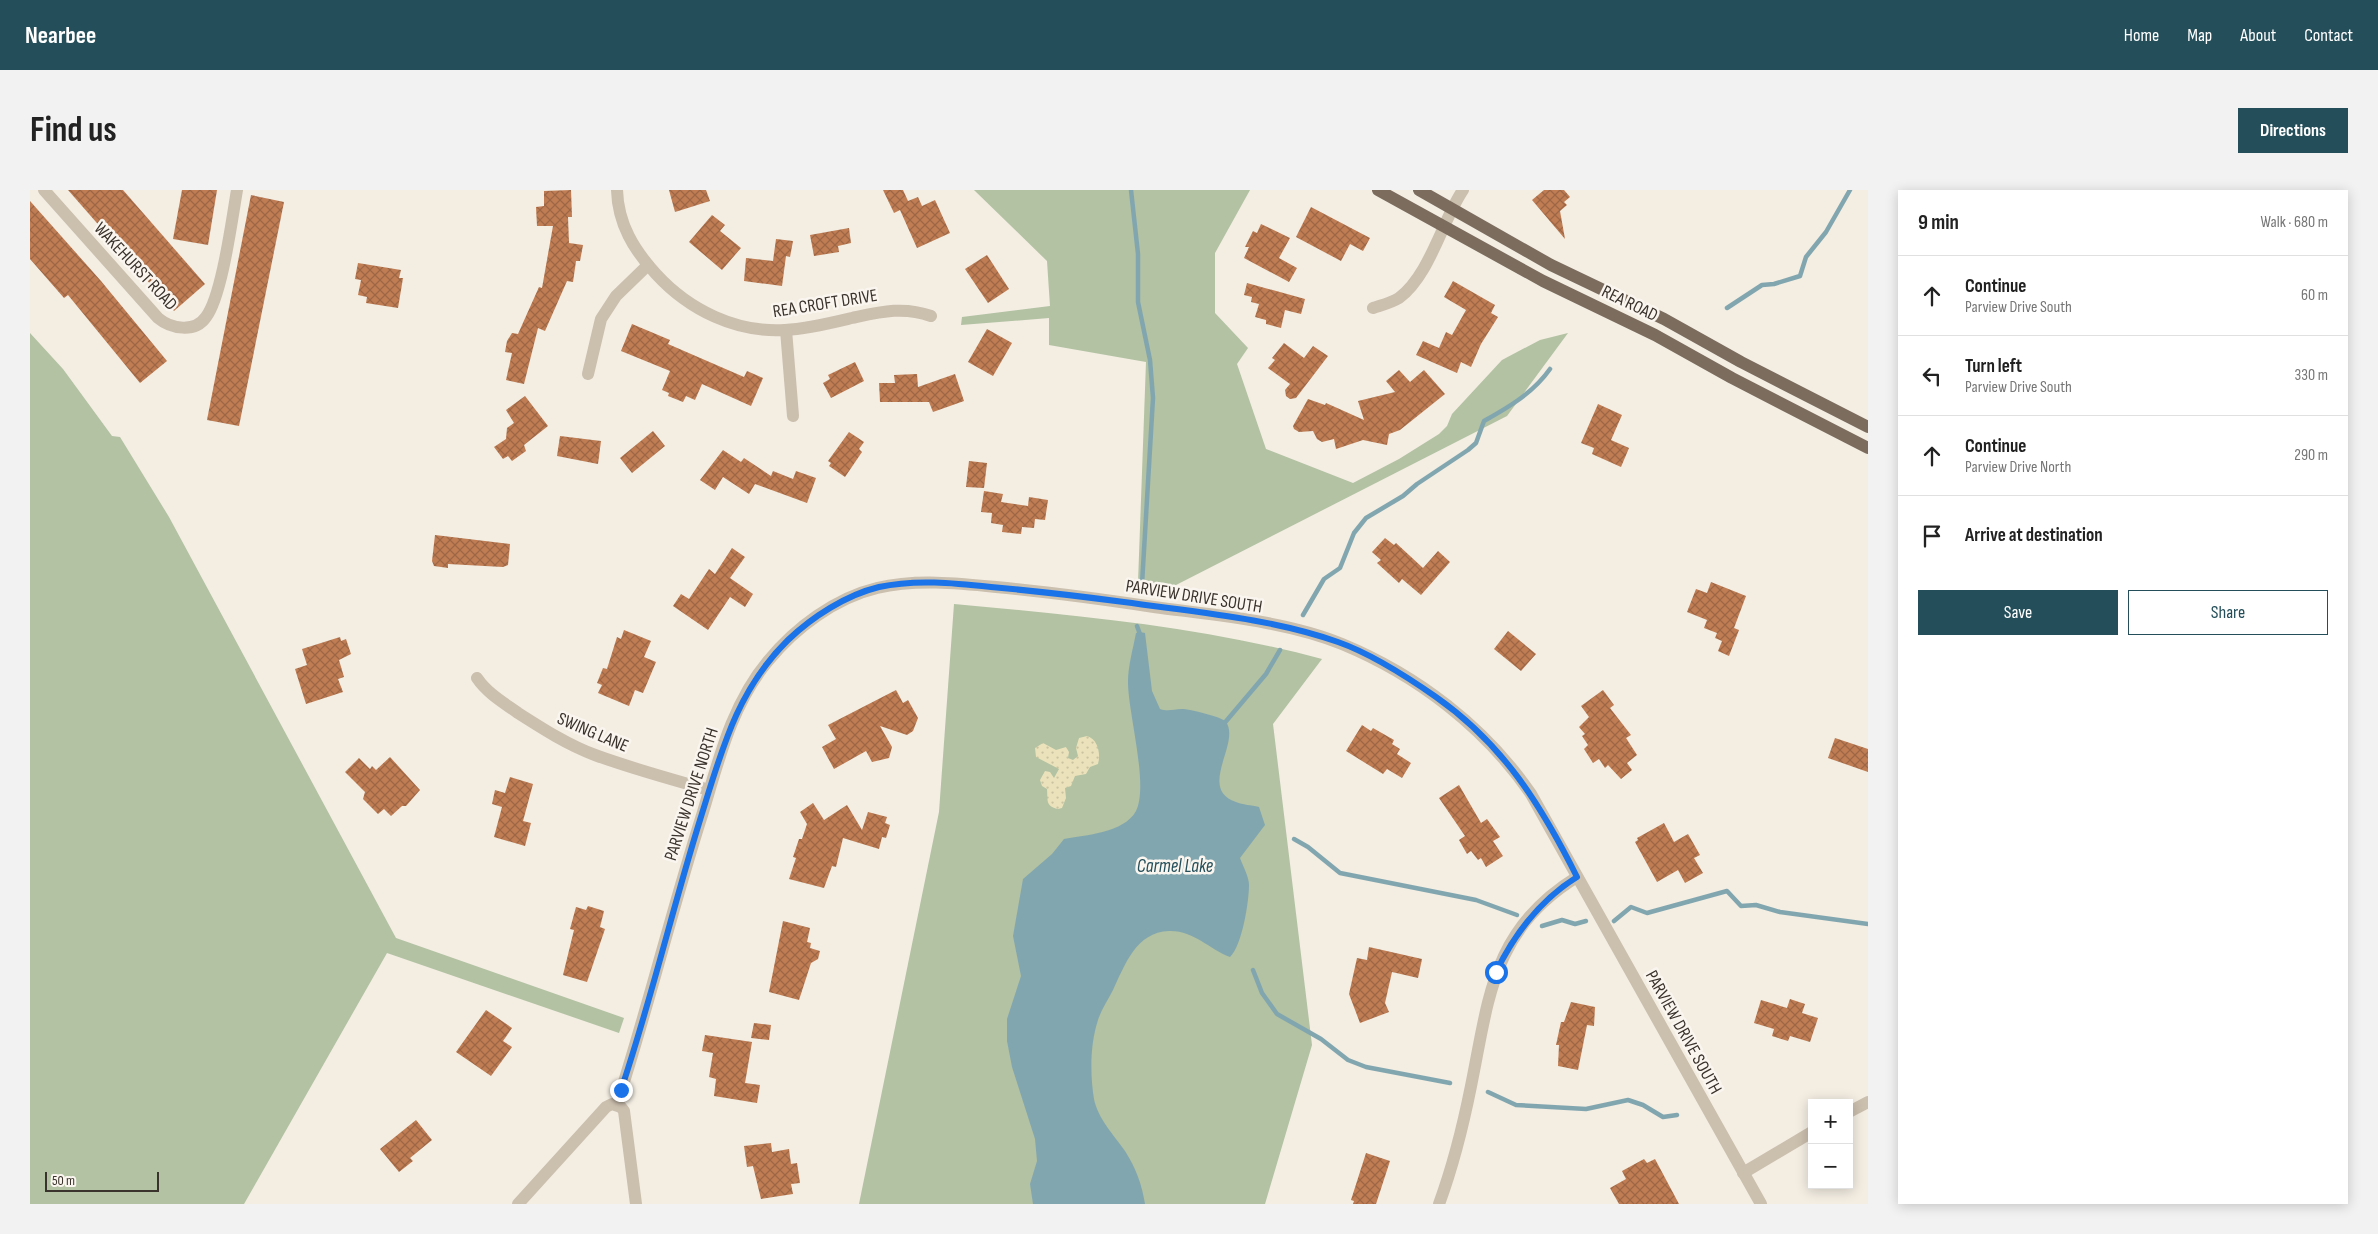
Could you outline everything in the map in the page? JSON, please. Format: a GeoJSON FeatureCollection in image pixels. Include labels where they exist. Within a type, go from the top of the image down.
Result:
{"type":"FeatureCollection","features":[{"type":"Feature","properties":{"kind":"main road","name":"REA ROAD"},"geometry":{"type":"LineString","coordinates":[[1378,190],[1543,281],[1656,335],[1732,378],[1868,448]]}},
{"type":"Feature","properties":{"kind":"main road","name":"REA ROAD"},"geometry":{"type":"LineString","coordinates":[[1419,190],[1551,265],[1664,319],[1740,362],[1868,427]]}},
{"type":"Feature","properties":{"kind":"street","name":"WAKEHURST ROAD"},"geometry":{"type":"LineString","coordinates":[[44,190],[158,318],[165,324],[183,328],[199,324],[206,319],[215,301],[237,190]]}},
{"type":"Feature","properties":{"kind":"street","name":"REA CROFT DRIVE"},"geometry":{"type":"LineString","coordinates":[[617,190],[619,212],[626,233],[648,265],[685,300],[716,318],[741,326],[786,330],[896,309],[918,311],[931,316]]}},
{"type":"Feature","properties":{"kind":"street"},"geometry":{"type":"LineString","coordinates":[[1373,308],[1391,302],[1406,290],[1421,270],[1444,227],[1451,207],[1463,190]]}},
{"type":"Feature","properties":{"kind":"street"},"geometry":{"type":"LineString","coordinates":[[588,374],[601,319],[616,296],[648,265]]}},
{"type":"Feature","properties":{"kind":"street"},"geometry":{"type":"LineString","coordinates":[[786,330],[793,416]]}},
{"type":"Feature","properties":{"kind":"street","name":"PARVIEW DRIVE NORTH"},"geometry":{"type":"LineString","coordinates":[[518,1204],[606,1107],[614,1104],[637,1045],[710,790],[737,710],[768,661],[790,638],[827,610],[866,591],[907,584],[939,584]]}},
{"type":"Feature","properties":{"kind":"street","name":"PARVIEW DRIVE SOUTH"},"geometry":{"type":"LineString","coordinates":[[939,584],[1051,592],[1263,624],[1340,643],[1376,660],[1453,709],[1494,746],[1531,794],[1761,1204]]}},
{"type":"Feature","properties":{"kind":"street","name":"SWING LANE"},"geometry":{"type":"LineString","coordinates":[[477,678],[483,687],[514,710],[547,732],[577,747],[633,768],[710,790]]}},
{"type":"Feature","properties":{"kind":"street"},"geometry":{"type":"LineString","coordinates":[[1439,1204],[1466,1113],[1487,1002],[1496,972],[1506,951],[1524,924],[1555,890],[1577,877]]}},
{"type":"Feature","properties":{"kind":"street"},"geometry":{"type":"LineString","coordinates":[[1853,1110],[1868,1102]]}},
{"type":"Feature","properties":{"kind":"street"},"geometry":{"type":"LineString","coordinates":[[614,1104],[624,1111],[636,1204]]}},
{"type":"Feature","properties":{"kind":"street"},"geometry":{"type":"LineString","coordinates":[[1743,1173],[1808,1134]]}},
{"type":"Feature","properties":{"kind":"green space"},"geometry":{"type":"Polygon","coordinates":[[[974,190],[1250,190],[1215,253],[1215,313],[1248,348],[1237,364],[1266,449],[1353,483],[1399,459],[1439,434],[1447,426],[1452,414],[1502,360],[1540,340],[1568,333],[1507,416],[1176,585],[1175,589],[1138,583],[1146,362],[1049,345],[1049,318],[961,325],[962,317],[1050,306],[1047,261],[974,190]]]}},
{"type":"Feature","properties":{"kind":"green space"},"geometry":{"type":"Polygon","coordinates":[[[30,333],[63,369],[112,436],[120,437],[169,517],[396,938],[624,1018],[619,1033],[387,953],[244,1204],[30,1204],[30,333]]]}},
{"type":"Feature","properties":{"kind":"green space"},"geometry":{"type":"Polygon","coordinates":[[[954,604],[1093,618],[1186,630],[1232,638],[1322,659],[1273,724],[1312,1045],[1265,1204],[859,1204],[939,812],[954,604]]]}},
{"type":"Feature","properties":{"kind":"sand"},"geometry":{"type":"Polygon","coordinates":[[[1087,736],[1094,740],[1098,747],[1098,764],[1090,767],[1086,774],[1075,776],[1071,786],[1065,788],[1066,798],[1062,808],[1054,808],[1049,804],[1047,789],[1042,786],[1040,780],[1045,771],[1050,772],[1054,778],[1059,769],[1036,757],[1035,748],[1043,743],[1056,750],[1066,747],[1069,752],[1068,758],[1073,760],[1078,756],[1076,748],[1079,738],[1087,736]]]}},
{"type":"Feature","properties":{"kind":"water","name":"Carmel Lake"},"geometry":{"type":"Polygon","coordinates":[[[1136,633],[1145,633],[1152,691],[1160,709],[1191,710],[1226,722],[1229,731],[1228,742],[1222,765],[1220,787],[1225,796],[1236,802],[1259,807],[1265,825],[1240,858],[1248,879],[1249,893],[1241,934],[1238,944],[1230,957],[1193,937],[1178,932],[1169,931],[1148,937],[1127,961],[1095,1029],[1092,1080],[1096,1106],[1135,1170],[1145,1204],[1033,1204],[1030,1184],[1037,1161],[1035,1139],[1012,1067],[1007,1041],[1007,1019],[1021,976],[1013,936],[1023,879],[1052,854],[1064,839],[1103,832],[1123,824],[1136,811],[1139,799],[1139,767],[1128,682],[1136,633]]]}},
{"type":"Feature","properties":{"kind":"building"},"geometry":{"type":"Polygon","coordinates":[[[68,190],[123,190],[205,284],[174,311],[68,190]]]}},
{"type":"Feature","properties":{"kind":"building"},"geometry":{"type":"Polygon","coordinates":[[[182,190],[217,190],[208,245],[173,239],[182,190]]]}},
{"type":"Feature","properties":{"kind":"building"},"geometry":{"type":"Polygon","coordinates":[[[571,190],[572,217],[568,217],[569,243],[583,245],[580,261],[576,261],[573,282],[567,281],[545,331],[538,328],[524,384],[506,380],[512,353],[505,352],[507,341],[512,333],[518,334],[539,287],[542,288],[553,226],[537,226],[536,207],[544,206],[544,191],[571,190]]]}},
{"type":"Feature","properties":{"kind":"building"},"geometry":{"type":"Polygon","coordinates":[[[669,190],[706,190],[710,201],[675,212],[669,190]]]}},
{"type":"Feature","properties":{"kind":"building"},"geometry":{"type":"Polygon","coordinates":[[[883,190],[903,190],[908,201],[918,197],[922,206],[935,200],[950,233],[917,248],[900,210],[894,213],[883,190]]]}},
{"type":"Feature","properties":{"kind":"building"},"geometry":{"type":"Polygon","coordinates":[[[1544,190],[1564,190],[1570,197],[1564,202],[1567,205],[1560,211],[1565,239],[1532,200],[1544,190]]]}},
{"type":"Feature","properties":{"kind":"building"},"geometry":{"type":"Polygon","coordinates":[[[251,195],[284,202],[239,426],[207,420],[251,195]]]}},
{"type":"Feature","properties":{"kind":"building"},"geometry":{"type":"Polygon","coordinates":[[[30,201],[101,281],[167,361],[140,383],[68,295],[64,298],[30,259],[30,201]]]}},
{"type":"Feature","properties":{"kind":"building"},"geometry":{"type":"Polygon","coordinates":[[[1311,207],[1370,238],[1363,251],[1350,244],[1341,261],[1296,237],[1311,207]]]}},
{"type":"Feature","properties":{"kind":"building"},"geometry":{"type":"Polygon","coordinates":[[[712,215],[725,225],[720,231],[741,248],[722,270],[689,242],[712,215]]]}},
{"type":"Feature","properties":{"kind":"building"},"geometry":{"type":"Polygon","coordinates":[[[1261,224],[1290,238],[1279,258],[1297,268],[1289,282],[1244,258],[1249,247],[1245,247],[1253,231],[1257,233],[1261,224]]]}},
{"type":"Feature","properties":{"kind":"building"},"geometry":{"type":"Polygon","coordinates":[[[849,228],[851,243],[838,246],[839,252],[814,256],[810,235],[849,228]]]}},
{"type":"Feature","properties":{"kind":"building"},"geometry":{"type":"Polygon","coordinates":[[[776,239],[793,241],[790,257],[786,256],[782,286],[744,281],[746,258],[773,261],[776,239]]]}},
{"type":"Feature","properties":{"kind":"building"},"geometry":{"type":"Polygon","coordinates":[[[987,255],[1009,289],[988,303],[965,269],[987,255]]]}},
{"type":"Feature","properties":{"kind":"building"},"geometry":{"type":"Polygon","coordinates":[[[358,263],[401,270],[399,278],[403,278],[398,308],[366,303],[367,297],[358,295],[361,280],[355,279],[358,263]]]}},
{"type":"Feature","properties":{"kind":"building"},"geometry":{"type":"Polygon","coordinates":[[[1453,281],[1495,305],[1491,313],[1498,317],[1481,344],[1471,367],[1461,362],[1457,373],[1416,355],[1423,341],[1439,348],[1446,332],[1452,335],[1466,310],[1444,297],[1453,281]]]}},
{"type":"Feature","properties":{"kind":"building"},"geometry":{"type":"Polygon","coordinates":[[[1247,283],[1305,299],[1301,314],[1285,310],[1281,328],[1266,324],[1266,320],[1255,317],[1259,304],[1251,302],[1252,297],[1244,295],[1247,283]]]}},
{"type":"Feature","properties":{"kind":"building"},"geometry":{"type":"Polygon","coordinates":[[[632,324],[670,340],[668,344],[744,377],[747,371],[763,378],[751,406],[702,384],[695,400],[686,396],[683,402],[668,396],[669,393],[662,390],[670,371],[621,351],[632,324]]]}},
{"type":"Feature","properties":{"kind":"building"},"geometry":{"type":"Polygon","coordinates":[[[987,329],[1012,343],[993,376],[968,362],[987,329]]]}},
{"type":"Feature","properties":{"kind":"building"},"geometry":{"type":"Polygon","coordinates":[[[1284,343],[1304,358],[1313,346],[1328,356],[1296,398],[1290,399],[1286,396],[1285,390],[1290,384],[1268,368],[1275,360],[1272,358],[1284,343]]]}},
{"type":"Feature","properties":{"kind":"building"},"geometry":{"type":"Polygon","coordinates":[[[855,362],[864,381],[831,398],[823,383],[830,379],[828,375],[855,362]]]}},
{"type":"Feature","properties":{"kind":"building"},"geometry":{"type":"Polygon","coordinates":[[[1399,370],[1410,382],[1424,370],[1445,394],[1400,430],[1389,434],[1387,445],[1363,440],[1336,449],[1334,439],[1322,442],[1317,439],[1313,431],[1299,432],[1294,429],[1293,426],[1308,399],[1325,405],[1326,403],[1364,420],[1358,401],[1395,392],[1386,381],[1399,370]]]}},
{"type":"Feature","properties":{"kind":"building"},"geometry":{"type":"Polygon","coordinates":[[[917,374],[918,387],[955,374],[964,401],[933,412],[929,402],[880,402],[879,383],[895,383],[894,375],[917,374]]]}},
{"type":"Feature","properties":{"kind":"building"},"geometry":{"type":"Polygon","coordinates":[[[525,396],[548,426],[524,445],[526,451],[512,461],[508,456],[503,459],[494,447],[506,439],[507,428],[514,423],[506,410],[525,396]]]}},
{"type":"Feature","properties":{"kind":"building"},"geometry":{"type":"Polygon","coordinates":[[[1598,404],[1622,415],[1611,440],[1629,448],[1621,467],[1592,454],[1594,448],[1581,443],[1598,404]]]}},
{"type":"Feature","properties":{"kind":"building"},"geometry":{"type":"Polygon","coordinates":[[[653,431],[665,446],[632,473],[620,458],[653,431]]]}},
{"type":"Feature","properties":{"kind":"building"},"geometry":{"type":"Polygon","coordinates":[[[849,432],[864,442],[859,449],[862,452],[845,477],[829,466],[831,463],[828,461],[849,432]]]}},
{"type":"Feature","properties":{"kind":"building"},"geometry":{"type":"Polygon","coordinates":[[[560,436],[601,441],[598,464],[557,456],[560,436]]]}},
{"type":"Feature","properties":{"kind":"building"},"geometry":{"type":"Polygon","coordinates":[[[723,450],[741,462],[744,458],[771,476],[773,471],[793,479],[796,471],[816,478],[807,503],[755,484],[749,494],[723,477],[715,490],[700,480],[723,450]]]}},
{"type":"Feature","properties":{"kind":"building"},"geometry":{"type":"Polygon","coordinates":[[[969,461],[987,463],[984,488],[966,487],[969,461]]]}},
{"type":"Feature","properties":{"kind":"building"},"geometry":{"type":"Polygon","coordinates":[[[984,491],[1003,494],[1001,502],[1028,506],[1029,497],[1048,500],[1045,520],[1035,519],[1034,528],[1022,527],[1021,534],[1002,532],[1003,525],[991,523],[992,513],[981,512],[984,491]]]}},
{"type":"Feature","properties":{"kind":"building"},"geometry":{"type":"Polygon","coordinates":[[[435,535],[510,544],[508,565],[503,567],[448,564],[448,568],[434,566],[432,561],[435,535]]]}},
{"type":"Feature","properties":{"kind":"building"},"geometry":{"type":"Polygon","coordinates":[[[1385,538],[1394,545],[1396,543],[1423,568],[1438,551],[1450,562],[1421,595],[1402,579],[1399,583],[1377,563],[1381,560],[1372,552],[1385,538]]]}},
{"type":"Feature","properties":{"kind":"building"},"geometry":{"type":"Polygon","coordinates":[[[732,548],[745,557],[730,578],[753,594],[745,607],[730,597],[708,630],[673,606],[681,594],[689,599],[709,569],[715,574],[732,548]]]}},
{"type":"Feature","properties":{"kind":"building"},"geometry":{"type":"Polygon","coordinates":[[[1711,582],[1746,596],[1734,628],[1739,630],[1729,656],[1718,651],[1722,641],[1715,638],[1717,633],[1704,628],[1707,620],[1687,612],[1696,589],[1707,593],[1711,582]]]}},
{"type":"Feature","properties":{"kind":"building"},"geometry":{"type":"Polygon","coordinates":[[[624,630],[651,641],[644,657],[656,662],[643,693],[635,690],[629,706],[598,693],[602,685],[597,683],[603,668],[607,669],[617,637],[621,639],[624,630]]]}},
{"type":"Feature","properties":{"kind":"building"},"geometry":{"type":"Polygon","coordinates":[[[1508,631],[1536,654],[1521,671],[1494,649],[1508,631]]]}},
{"type":"Feature","properties":{"kind":"building"},"geometry":{"type":"Polygon","coordinates":[[[340,637],[341,641],[346,639],[351,654],[339,660],[344,677],[338,679],[343,692],[306,704],[295,669],[307,665],[302,649],[340,637]]]}},
{"type":"Feature","properties":{"kind":"building"},"geometry":{"type":"Polygon","coordinates":[[[896,690],[903,703],[908,700],[918,718],[913,731],[907,735],[880,726],[892,747],[889,758],[872,762],[866,751],[834,769],[822,747],[836,739],[828,725],[896,690]]]}},
{"type":"Feature","properties":{"kind":"building"},"geometry":{"type":"Polygon","coordinates":[[[1603,690],[1614,705],[1610,708],[1631,735],[1626,738],[1637,755],[1627,763],[1632,770],[1621,779],[1608,765],[1605,768],[1599,759],[1593,763],[1584,749],[1588,745],[1582,736],[1585,734],[1579,727],[1589,717],[1581,706],[1603,690]]]}},
{"type":"Feature","properties":{"kind":"building"},"geometry":{"type":"Polygon","coordinates":[[[1362,725],[1371,731],[1373,728],[1394,740],[1392,744],[1400,749],[1397,754],[1411,763],[1402,778],[1387,769],[1383,774],[1346,751],[1362,725]]]}},
{"type":"Feature","properties":{"kind":"building"},"geometry":{"type":"Polygon","coordinates":[[[1835,738],[1868,749],[1868,772],[1828,758],[1835,738]]]}},
{"type":"Feature","properties":{"kind":"building"},"geometry":{"type":"Polygon","coordinates":[[[390,757],[420,790],[406,806],[402,806],[391,816],[384,809],[378,814],[363,799],[365,792],[345,772],[359,758],[370,769],[372,766],[376,770],[390,757]]]}},
{"type":"Feature","properties":{"kind":"building"},"geometry":{"type":"Polygon","coordinates":[[[510,777],[533,784],[523,821],[531,823],[525,846],[494,837],[502,807],[492,804],[495,790],[505,793],[510,777]]]}},
{"type":"Feature","properties":{"kind":"building"},"geometry":{"type":"Polygon","coordinates":[[[1459,785],[1481,823],[1487,819],[1500,837],[1493,841],[1503,856],[1486,867],[1481,858],[1478,860],[1471,851],[1467,854],[1459,840],[1465,836],[1439,798],[1459,785]]]}},
{"type":"Feature","properties":{"kind":"building"},"geometry":{"type":"Polygon","coordinates":[[[813,803],[824,820],[847,805],[862,830],[868,812],[887,817],[885,823],[890,825],[886,838],[882,837],[879,849],[843,838],[836,867],[832,866],[824,888],[789,879],[796,858],[793,857],[799,839],[802,839],[807,824],[800,812],[813,803]]]}},
{"type":"Feature","properties":{"kind":"building"},"geometry":{"type":"Polygon","coordinates":[[[1664,823],[1674,842],[1688,834],[1700,855],[1694,858],[1703,873],[1685,883],[1678,870],[1657,882],[1635,842],[1638,840],[1637,838],[1664,823]]]}},
{"type":"Feature","properties":{"kind":"building"},"geometry":{"type":"Polygon","coordinates":[[[588,906],[604,911],[600,927],[605,929],[587,982],[563,975],[574,930],[570,929],[576,907],[586,910],[588,906]]]}},
{"type":"Feature","properties":{"kind":"building"},"geometry":{"type":"Polygon","coordinates":[[[783,921],[810,928],[807,942],[811,943],[810,948],[820,951],[818,959],[811,963],[799,1000],[769,992],[783,921]]]}},
{"type":"Feature","properties":{"kind":"building"},"geometry":{"type":"Polygon","coordinates":[[[1369,947],[1422,959],[1418,978],[1392,972],[1385,1003],[1389,1012],[1360,1023],[1349,994],[1357,958],[1367,960],[1369,947]]]}},
{"type":"Feature","properties":{"kind":"building"},"geometry":{"type":"Polygon","coordinates":[[[1790,999],[1805,1004],[1802,1013],[1818,1018],[1810,1042],[1790,1036],[1788,1041],[1772,1036],[1774,1029],[1754,1023],[1761,1000],[1787,1008],[1790,999]]]}},
{"type":"Feature","properties":{"kind":"building"},"geometry":{"type":"Polygon","coordinates":[[[1571,1002],[1595,1007],[1594,1026],[1587,1025],[1578,1070],[1558,1066],[1559,1045],[1556,1045],[1561,1022],[1564,1022],[1571,1002]]]}},
{"type":"Feature","properties":{"kind":"building"},"geometry":{"type":"Polygon","coordinates":[[[486,1010],[512,1028],[503,1041],[512,1047],[491,1076],[456,1052],[486,1010]]]}},
{"type":"Feature","properties":{"kind":"building"},"geometry":{"type":"Polygon","coordinates":[[[754,1023],[771,1025],[769,1040],[751,1038],[754,1023]]]}},
{"type":"Feature","properties":{"kind":"building"},"geometry":{"type":"Polygon","coordinates":[[[705,1035],[752,1042],[745,1083],[760,1085],[757,1103],[714,1096],[716,1079],[709,1077],[713,1053],[702,1051],[705,1035]]]}},
{"type":"Feature","properties":{"kind":"building"},"geometry":{"type":"Polygon","coordinates":[[[416,1120],[432,1140],[410,1158],[413,1161],[399,1172],[380,1149],[416,1120]]]}},
{"type":"Feature","properties":{"kind":"building"},"geometry":{"type":"Polygon","coordinates":[[[771,1143],[772,1152],[789,1149],[791,1164],[797,1163],[800,1183],[791,1184],[793,1194],[761,1199],[753,1166],[747,1167],[744,1146],[771,1143]]]}},
{"type":"Feature","properties":{"kind":"building"},"geometry":{"type":"Polygon","coordinates":[[[1366,1153],[1390,1161],[1376,1204],[1353,1204],[1354,1201],[1351,1200],[1366,1153]]]}},
{"type":"Feature","properties":{"kind":"building"},"geometry":{"type":"Polygon","coordinates":[[[1644,1159],[1647,1163],[1655,1159],[1679,1204],[1619,1204],[1610,1188],[1626,1179],[1622,1171],[1644,1159]]]}},
{"type":"Feature","properties":{"kind":"waterway"},"geometry":{"type":"LineString","coordinates":[[1131,190],[1138,254],[1138,302],[1150,360],[1153,398],[1142,584]]}},
{"type":"Feature","properties":{"kind":"waterway"},"geometry":{"type":"LineString","coordinates":[[1727,308],[1762,285],[1774,284],[1800,276],[1806,257],[1826,232],[1850,190]]}},
{"type":"Feature","properties":{"kind":"waterway"},"geometry":{"type":"LineString","coordinates":[[1303,615],[1324,579],[1340,568],[1354,533],[1366,518],[1403,496],[1417,484],[1468,450],[1476,443],[1484,421],[1528,392],[1550,369]]}},
{"type":"Feature","properties":{"kind":"waterway"},"geometry":{"type":"LineString","coordinates":[[1137,626],[1141,637]]}},
{"type":"Feature","properties":{"kind":"waterway"},"geometry":{"type":"LineString","coordinates":[[1222,726],[1266,674],[1280,650]]}},
{"type":"Feature","properties":{"kind":"waterway"},"geometry":{"type":"LineString","coordinates":[[1294,839],[1308,847],[1340,873],[1476,900],[1517,915]]}},
{"type":"Feature","properties":{"kind":"waterway"},"geometry":{"type":"LineString","coordinates":[[1614,921],[1631,907],[1647,913],[1727,891],[1741,906],[1756,905],[1780,912],[1868,924]]}},
{"type":"Feature","properties":{"kind":"waterway"},"geometry":{"type":"LineString","coordinates":[[1542,926],[1562,920],[1575,924],[1586,921]]}},
{"type":"Feature","properties":{"kind":"waterway"},"geometry":{"type":"LineString","coordinates":[[1253,970],[1262,993],[1277,1014],[1321,1039],[1348,1060],[1366,1067],[1450,1083]]}},
{"type":"Feature","properties":{"kind":"waterway"},"geometry":{"type":"LineString","coordinates":[[1488,1092],[1516,1105],[1586,1109],[1628,1100],[1643,1105],[1663,1117],[1677,1115]]}},
{"type":"Feature","properties":{"kind":"route"},"geometry":{"type":"LineString","coordinates":[[621,1090],[637,1045],[693,843],[724,742],[737,710],[749,688],[768,661],[801,628],[827,610],[852,597],[880,587],[951,583],[1051,592],[1263,624],[1307,633],[1340,643],[1376,660],[1427,691],[1476,728],[1519,776],[1560,843],[1577,877],[1555,890],[1524,924],[1506,951],[1496,972]]}}]}
